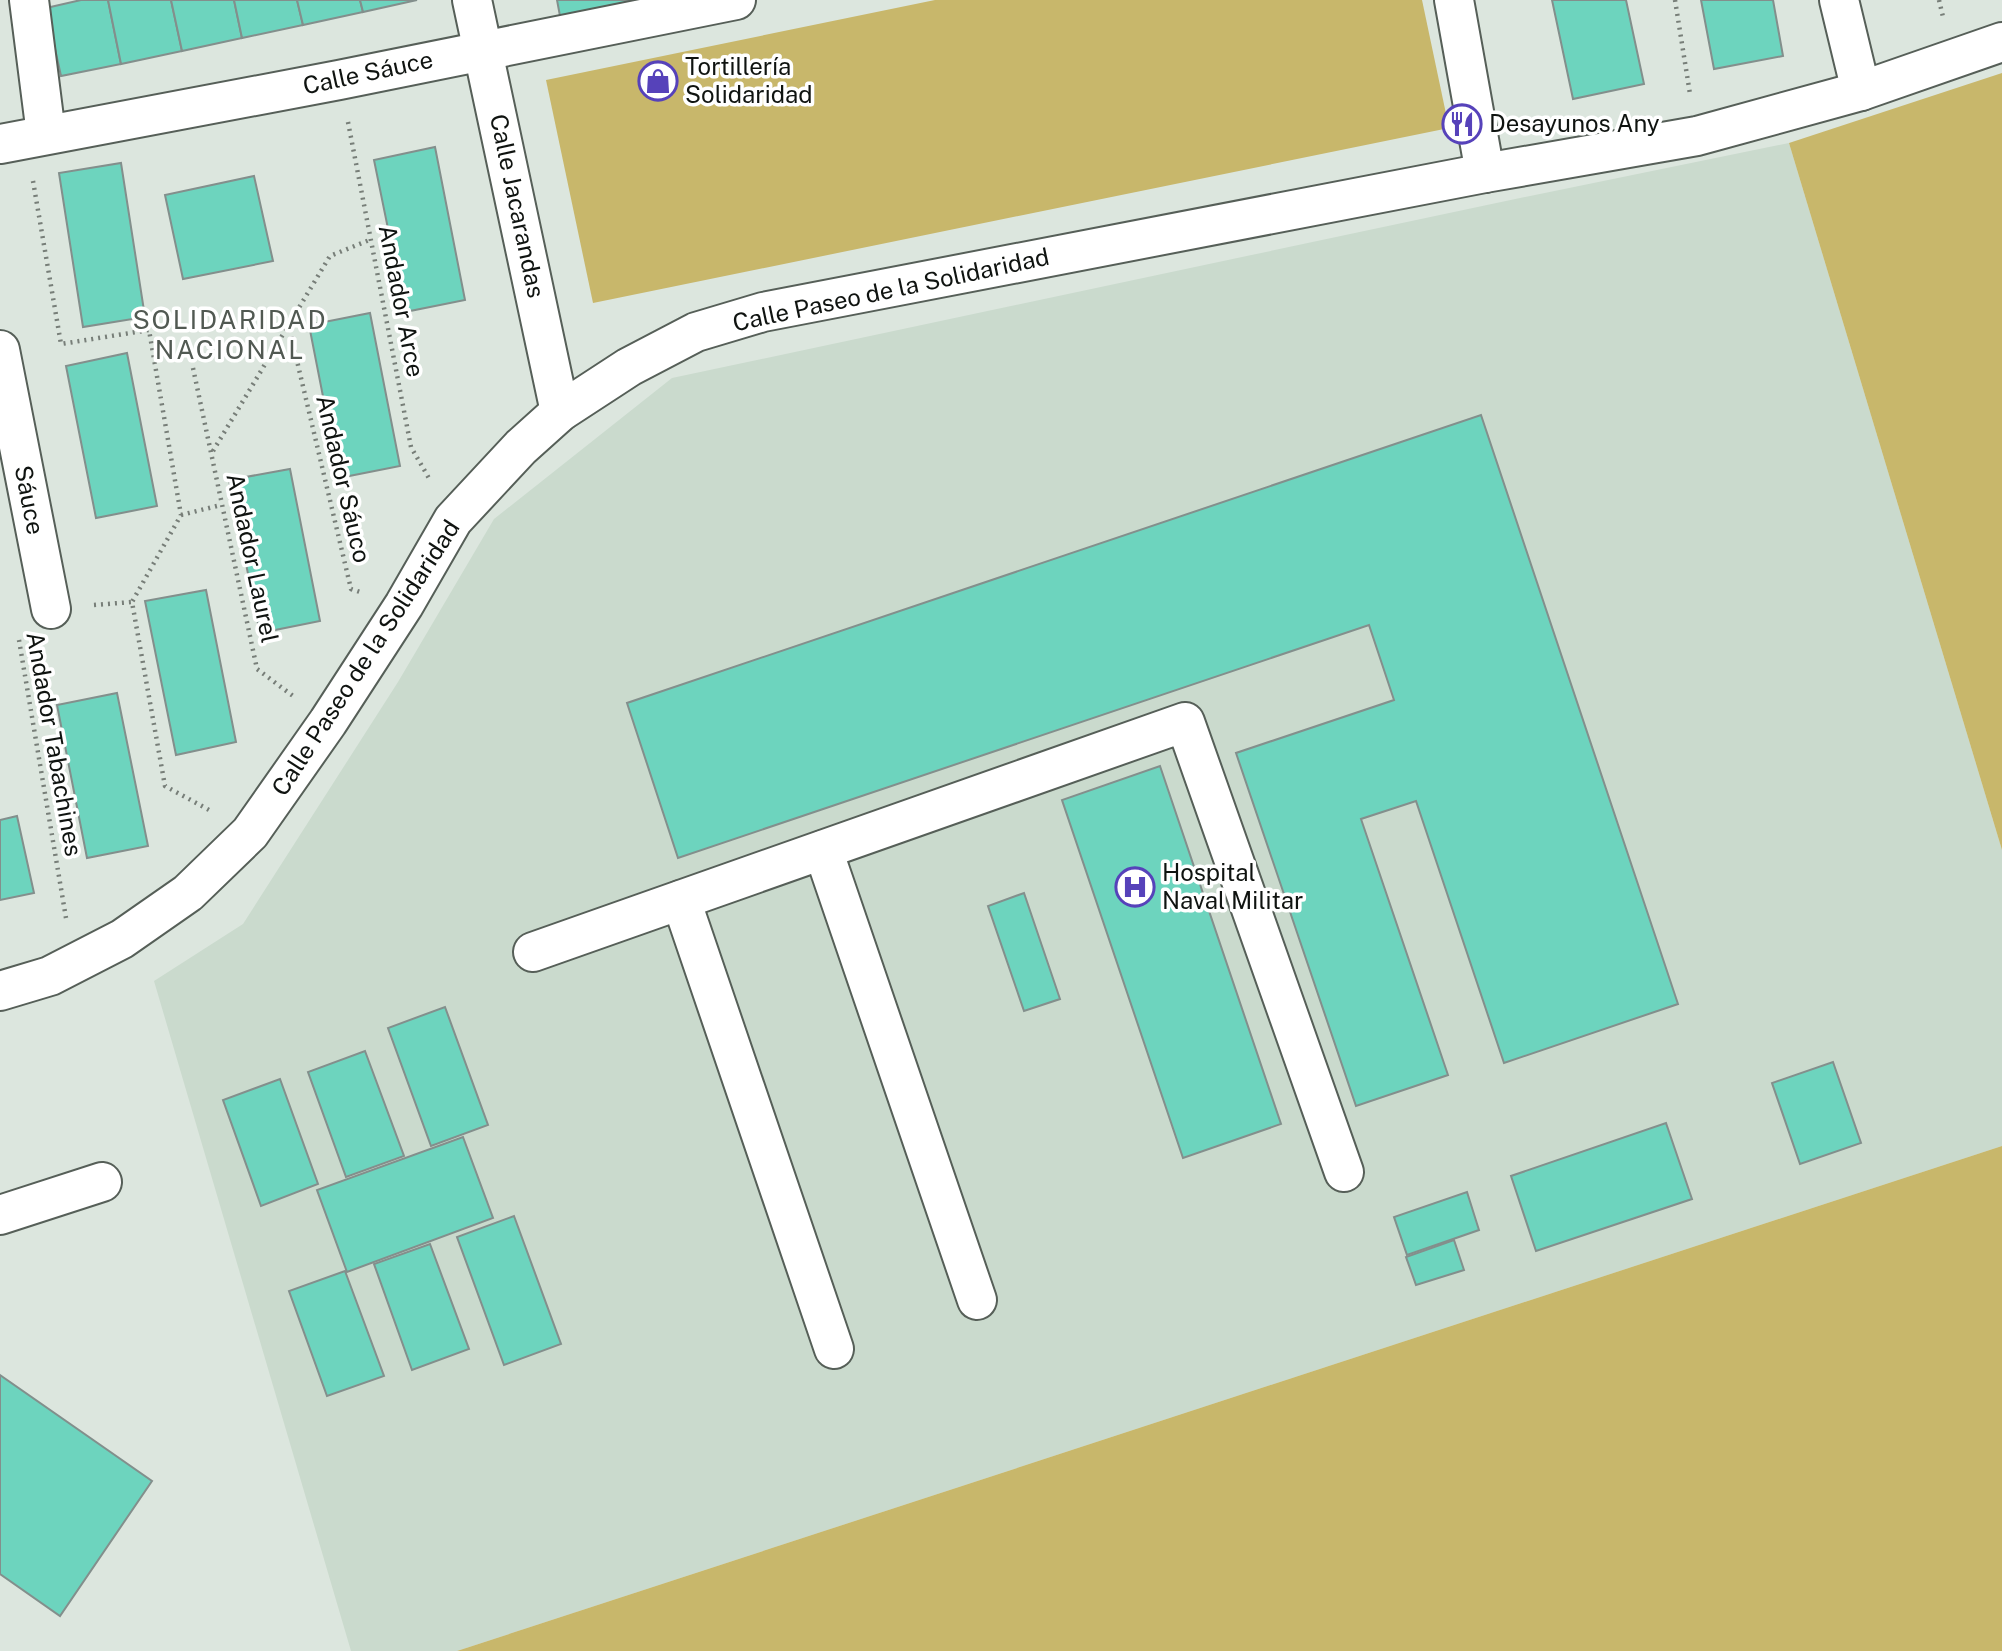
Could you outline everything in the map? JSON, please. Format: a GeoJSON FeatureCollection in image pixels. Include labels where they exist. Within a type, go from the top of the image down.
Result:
{"type":"FeatureCollection","features":[{"type":"Feature","properties":{"kind":"street"},"geometry":{"type":"LineString","coordinates":[[24,139],[29,0]]}},
{"type":"Feature","properties":{"kind":"street","name":"Calle Jacarandas"},"geometry":{"type":"LineString","coordinates":[[472,0],[560,412]]}},
{"type":"Feature","properties":{"kind":"street","name":"Calle Sáuce"},"geometry":{"type":"LineString","coordinates":[[24,139],[339,80],[736,0]]}},
{"type":"Feature","properties":{"kind":"street"},"geometry":{"type":"LineString","coordinates":[[1454,0],[1485,173]]}},
{"type":"Feature","properties":{"kind":"street"},"geometry":{"type":"LineString","coordinates":[[1839,0],[1861,91]]}},
{"type":"Feature","properties":{"kind":"street","name":"Calle Paseo de la Solidaridad"},"geometry":{"type":"LineString","coordinates":[[0,991],[50,976],[74,965],[122,939],[188,893],[250,833],[328,722],[404,605],[453,520],[522,447],[560,412],[629,367],[696,332],[763,312],[1485,173],[1697,136],[1861,91],[2002,41]]}},
{"type":"Feature","properties":{"kind":"street","name":"Sáuce"},"geometry":{"type":"LineString","coordinates":[[0,350],[51,609]]}},
{"type":"Feature","properties":{"kind":"street"},"geometry":{"type":"LineString","coordinates":[[533,952],[1185,722],[1343,1172]]}},
{"type":"Feature","properties":{"kind":"street"},"geometry":{"type":"LineString","coordinates":[[823,850],[977,1300]]}},
{"type":"Feature","properties":{"kind":"street"},"geometry":{"type":"LineString","coordinates":[[681,900],[834,1349]]}},
{"type":"Feature","properties":{"kind":"street"},"geometry":{"type":"LineString","coordinates":[[0,1215],[102,1182]]}},
{"type":"Feature","properties":{"kind":"path"},"geometry":{"type":"LineString","coordinates":[[1675,0],[1697,136]]}},
{"type":"Feature","properties":{"kind":"path","name":"Andador Arce"},"geometry":{"type":"LineString","coordinates":[[339,80],[411,447],[453,520]]}},
{"type":"Feature","properties":{"kind":"path"},"geometry":{"type":"LineString","coordinates":[[24,139],[61,344],[149,330],[181,515],[132,602],[165,786],[250,833]]}},
{"type":"Feature","properties":{"kind":"path"},"geometry":{"type":"LineString","coordinates":[[212,451],[330,256],[372,239]]}},
{"type":"Feature","properties":{"kind":"path","name":"Andador Sáuco"},"geometry":{"type":"LineString","coordinates":[[288,323],[351,589],[404,605]]}},
{"type":"Feature","properties":{"kind":"path","name":"Andador Laurel"},"geometry":{"type":"LineString","coordinates":[[193,368],[257,669],[328,722]]}},
{"type":"Feature","properties":{"kind":"path"},"geometry":{"type":"LineString","coordinates":[[181,515],[221,505]]}},
{"type":"Feature","properties":{"kind":"path","name":"Andador Tabachines"},"geometry":{"type":"LineString","coordinates":[[17,631],[74,965]]}},
{"type":"Feature","properties":{"kind":"shaded area"},"geometry":{"type":"Polygon","coordinates":[[[935,0],[1422,0],[1449,128],[593,303],[546,80],[935,0]]]}},
{"type":"Feature","properties":{"kind":"shaded area"},"geometry":{"type":"Polygon","coordinates":[[[2002,73],[2002,850],[1789,143],[2002,73]]]}},
{"type":"Feature","properties":{"kind":"shaded area","name":"Hospital Naval Militar"},"geometry":{"type":"Polygon","coordinates":[[[1789,143],[2002,850],[2002,1146],[457,1651],[351,1651],[154,981],[243,924],[398,682],[494,519],[672,378],[1789,143]]]}},
{"type":"Feature","properties":{"kind":"shaded area"},"geometry":{"type":"Polygon","coordinates":[[[2002,1146],[2002,1651],[457,1651],[2002,1146]]]}},
{"type":"Feature","properties":{"kind":"building"},"geometry":{"type":"Polygon","coordinates":[[[81,0],[108,0],[121,64],[61,76],[46,8],[81,0]]]}},
{"type":"Feature","properties":{"kind":"building"},"geometry":{"type":"Polygon","coordinates":[[[108,0],[171,0],[182,51],[121,64],[108,0]]]}},
{"type":"Feature","properties":{"kind":"building"},"geometry":{"type":"Polygon","coordinates":[[[171,0],[234,0],[242,38],[182,51],[171,0]]]}},
{"type":"Feature","properties":{"kind":"building"},"geometry":{"type":"Polygon","coordinates":[[[234,0],[297,0],[303,25],[242,38],[234,0]]]}},
{"type":"Feature","properties":{"kind":"building"},"geometry":{"type":"Polygon","coordinates":[[[297,0],[360,0],[363,12],[303,25],[297,0]]]}},
{"type":"Feature","properties":{"kind":"building"},"geometry":{"type":"Polygon","coordinates":[[[360,0],[417,0],[363,12],[360,0]]]}},
{"type":"Feature","properties":{"kind":"building"},"geometry":{"type":"Polygon","coordinates":[[[557,0],[628,0],[628,2],[560,16],[557,0]]]}},
{"type":"Feature","properties":{"kind":"building"},"geometry":{"type":"Polygon","coordinates":[[[1552,0],[1626,0],[1644,84],[1573,99],[1552,0]]]}},
{"type":"Feature","properties":{"kind":"building"},"geometry":{"type":"Polygon","coordinates":[[[1701,0],[1773,0],[1783,56],[1714,69],[1701,0]]]}},
{"type":"Feature","properties":{"kind":"building"},"geometry":{"type":"Polygon","coordinates":[[[435,147],[465,300],[405,312],[374,160],[435,147]]]}},
{"type":"Feature","properties":{"kind":"building"},"geometry":{"type":"Polygon","coordinates":[[[121,163],[145,317],[83,327],[59,173],[121,163]]]}},
{"type":"Feature","properties":{"kind":"building"},"geometry":{"type":"Polygon","coordinates":[[[254,176],[273,261],[183,279],[165,195],[254,176]]]}},
{"type":"Feature","properties":{"kind":"building"},"geometry":{"type":"Polygon","coordinates":[[[370,313],[400,466],[339,478],[309,325],[370,313]]]}},
{"type":"Feature","properties":{"kind":"building"},"geometry":{"type":"Polygon","coordinates":[[[127,353],[157,506],[96,518],[66,366],[127,353]]]}},
{"type":"Feature","properties":{"kind":"building"},"geometry":{"type":"Polygon","coordinates":[[[1481,415],[1678,1004],[1504,1063],[1416,801],[1361,819],[1448,1075],[1356,1106],[1236,753],[1394,700],[1369,625],[678,858],[627,703],[1481,415]]]}},
{"type":"Feature","properties":{"kind":"building"},"geometry":{"type":"Polygon","coordinates":[[[290,469],[320,621],[260,633],[229,480],[290,469]]]}},
{"type":"Feature","properties":{"kind":"building"},"geometry":{"type":"Polygon","coordinates":[[[206,590],[236,742],[176,755],[145,601],[206,590]]]}},
{"type":"Feature","properties":{"kind":"building"},"geometry":{"type":"Polygon","coordinates":[[[117,693],[148,846],[87,858],[57,705],[117,693]]]}},
{"type":"Feature","properties":{"kind":"building"},"geometry":{"type":"Polygon","coordinates":[[[1160,766],[1281,1124],[1183,1158],[1062,800],[1160,766]]]}},
{"type":"Feature","properties":{"kind":"building"},"geometry":{"type":"Polygon","coordinates":[[[17,816],[34,893],[0,900],[0,820],[17,816]]]}},
{"type":"Feature","properties":{"kind":"building"},"geometry":{"type":"Polygon","coordinates":[[[1024,893],[1060,999],[1024,1011],[988,906],[1024,893]]]}},
{"type":"Feature","properties":{"kind":"building"},"geometry":{"type":"Polygon","coordinates":[[[445,1007],[488,1125],[431,1146],[388,1028],[445,1007]]]}},
{"type":"Feature","properties":{"kind":"building"},"geometry":{"type":"Polygon","coordinates":[[[365,1051],[404,1156],[346,1177],[308,1072],[365,1051]]]}},
{"type":"Feature","properties":{"kind":"building"},"geometry":{"type":"Polygon","coordinates":[[[1833,1062],[1861,1143],[1800,1164],[1772,1083],[1833,1062]]]}},
{"type":"Feature","properties":{"kind":"building"},"geometry":{"type":"Polygon","coordinates":[[[280,1079],[318,1184],[261,1206],[223,1100],[280,1079]]]}},
{"type":"Feature","properties":{"kind":"building"},"geometry":{"type":"Polygon","coordinates":[[[1666,1123],[1692,1199],[1536,1251],[1511,1176],[1666,1123]]]}},
{"type":"Feature","properties":{"kind":"building"},"geometry":{"type":"Polygon","coordinates":[[[463,1137],[493,1218],[347,1272],[317,1190],[463,1137]]]}},
{"type":"Feature","properties":{"kind":"building"},"geometry":{"type":"Polygon","coordinates":[[[1467,1192],[1479,1230],[1407,1255],[1394,1217],[1467,1192]]]}},
{"type":"Feature","properties":{"kind":"building"},"geometry":{"type":"Polygon","coordinates":[[[514,1216],[561,1344],[504,1365],[457,1237],[514,1216]]]}},
{"type":"Feature","properties":{"kind":"building"},"geometry":{"type":"Polygon","coordinates":[[[1454,1240],[1464,1270],[1416,1285],[1406,1257],[1454,1240]]]}},
{"type":"Feature","properties":{"kind":"building"},"geometry":{"type":"Polygon","coordinates":[[[430,1244],[469,1349],[412,1370],[374,1264],[430,1244]]]}},
{"type":"Feature","properties":{"kind":"building"},"geometry":{"type":"Polygon","coordinates":[[[345,1271],[384,1376],[327,1396],[289,1291],[345,1271]]]}},
{"type":"Feature","properties":{"kind":"building"},"geometry":{"type":"Polygon","coordinates":[[[0,1375],[152,1481],[60,1616],[0,1574],[0,1375]]]}},
{"type":"Feature","properties":{"kind":"place","name":"Tortillería Solidaridad"},"geometry":{"type":"Point","coordinates":[658,81]}},
{"type":"Feature","properties":{"kind":"place","name":"Desayunos Any"},"geometry":{"type":"Point","coordinates":[1462,124]}},
{"type":"Feature","properties":{"kind":"place","name":"Hospital Naval Militar"},"geometry":{"type":"Point","coordinates":[1135,887]}},
{"type":"Feature","properties":{"kind":"district","name":"SOLIDARIDAD NACIONAL"},"geometry":{"type":"Point","coordinates":[230,335]}}]}
